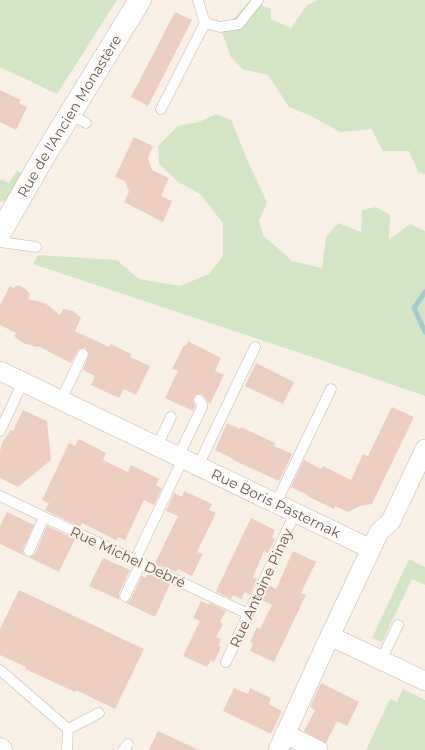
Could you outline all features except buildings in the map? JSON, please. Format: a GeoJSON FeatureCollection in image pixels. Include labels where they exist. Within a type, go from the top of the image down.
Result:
{"type":"FeatureCollection","features":[{"type":"Feature","properties":{"kind":"street","name":"Rue de l'Ancien Monastère"},"geometry":{"type":"LineString","coordinates":[[3,219],[78,118],[140,0]]}},
{"type":"Feature","properties":{"kind":"street","name":"Rue Boris Pasternak"},"geometry":{"type":"LineString","coordinates":[[0,371],[371,549]]}},
{"type":"Feature","properties":{"kind":"street"},"geometry":{"type":"LineString","coordinates":[[318,750],[282,742],[379,532],[391,522],[423,458]]}},
{"type":"Feature","properties":{"kind":"street"},"geometry":{"type":"LineString","coordinates":[[330,636],[425,681]]}},
{"type":"Feature","properties":{"kind":"lane"},"geometry":{"type":"LineString","coordinates":[[161,108],[205,23],[198,0]]}},
{"type":"Feature","properties":{"kind":"lane"},"geometry":{"type":"LineString","coordinates":[[205,23],[220,27],[239,24],[258,0]]}},
{"type":"Feature","properties":{"kind":"lane"},"geometry":{"type":"LineString","coordinates":[[0,242],[36,247]]}},
{"type":"Feature","properties":{"kind":"lane"},"geometry":{"type":"LineString","coordinates":[[125,596],[138,561],[186,461],[255,347]]}},
{"type":"Feature","properties":{"kind":"lane"},"geometry":{"type":"LineString","coordinates":[[61,400],[83,354]]}},
{"type":"Feature","properties":{"kind":"lane"},"geometry":{"type":"LineString","coordinates":[[0,431],[23,382]]}},
{"type":"Feature","properties":{"kind":"lane"},"geometry":{"type":"LineString","coordinates":[[276,503],[331,389]]}},
{"type":"Feature","properties":{"kind":"lane"},"geometry":{"type":"LineString","coordinates":[[186,461],[202,407],[199,400]]}},
{"type":"Feature","properties":{"kind":"lane"},"geometry":{"type":"LineString","coordinates":[[157,446],[171,417]]}},
{"type":"Feature","properties":{"kind":"lane","name":"Rue Michel Debré"},"geometry":{"type":"LineString","coordinates":[[4,498],[248,614]]}},
{"type":"Feature","properties":{"kind":"lane","name":"Rue Antoine Pinay"},"geometry":{"type":"LineString","coordinates":[[226,662],[295,513]]}},
{"type":"Feature","properties":{"kind":"lane"},"geometry":{"type":"LineString","coordinates":[[29,551],[44,517]]}},
{"type":"Feature","properties":{"kind":"lane"},"geometry":{"type":"LineString","coordinates":[[381,660],[398,625]]}},
{"type":"Feature","properties":{"kind":"lane"},"geometry":{"type":"LineString","coordinates":[[0,670],[68,729]]}},
{"type":"Feature","properties":{"kind":"lane"},"geometry":{"type":"LineString","coordinates":[[68,729],[99,713]]}},
{"type":"Feature","properties":{"kind":"lane"},"geometry":{"type":"LineString","coordinates":[[67,750],[68,729]]}},
{"type":"Feature","properties":{"kind":"green space"},"geometry":{"type":"Polygon","coordinates":[[[0,0],[117,0],[57,94],[0,67],[0,0]]]}},
{"type":"Feature","properties":{"kind":"green space"},"geometry":{"type":"Polygon","coordinates":[[[250,0],[271,9],[271,19],[291,28],[307,5],[318,0],[425,0],[425,174],[418,172],[409,151],[383,151],[371,129],[340,132],[311,116],[289,107],[268,75],[242,69],[231,57],[222,32],[250,0]]]}},
{"type":"Feature","properties":{"kind":"green space"},"geometry":{"type":"Polygon","coordinates":[[[216,114],[231,120],[249,164],[267,202],[259,221],[263,235],[292,261],[322,268],[326,237],[338,223],[361,232],[362,210],[376,207],[390,215],[389,240],[410,224],[425,231],[425,396],[33,264],[38,255],[117,260],[139,279],[180,286],[209,274],[223,256],[223,223],[200,194],[178,182],[159,164],[158,146],[178,126],[199,122],[216,114]]]}},
{"type":"Feature","properties":{"kind":"green space"},"geometry":{"type":"Polygon","coordinates":[[[17,170],[23,174],[6,200],[0,202],[1,179],[9,183],[17,170]]]}},
{"type":"Feature","properties":{"kind":"green space"},"geometry":{"type":"Polygon","coordinates":[[[409,559],[425,567],[425,585],[412,579],[382,642],[372,638],[409,559]]]}},
{"type":"Feature","properties":{"kind":"green space"},"geometry":{"type":"Polygon","coordinates":[[[403,689],[425,700],[425,750],[366,750],[390,699],[397,702],[403,689]]]}},
{"type":"Feature","properties":{"kind":"waterway"},"geometry":{"type":"LineString","coordinates":[[425,292],[414,308],[425,332]]}}]}
